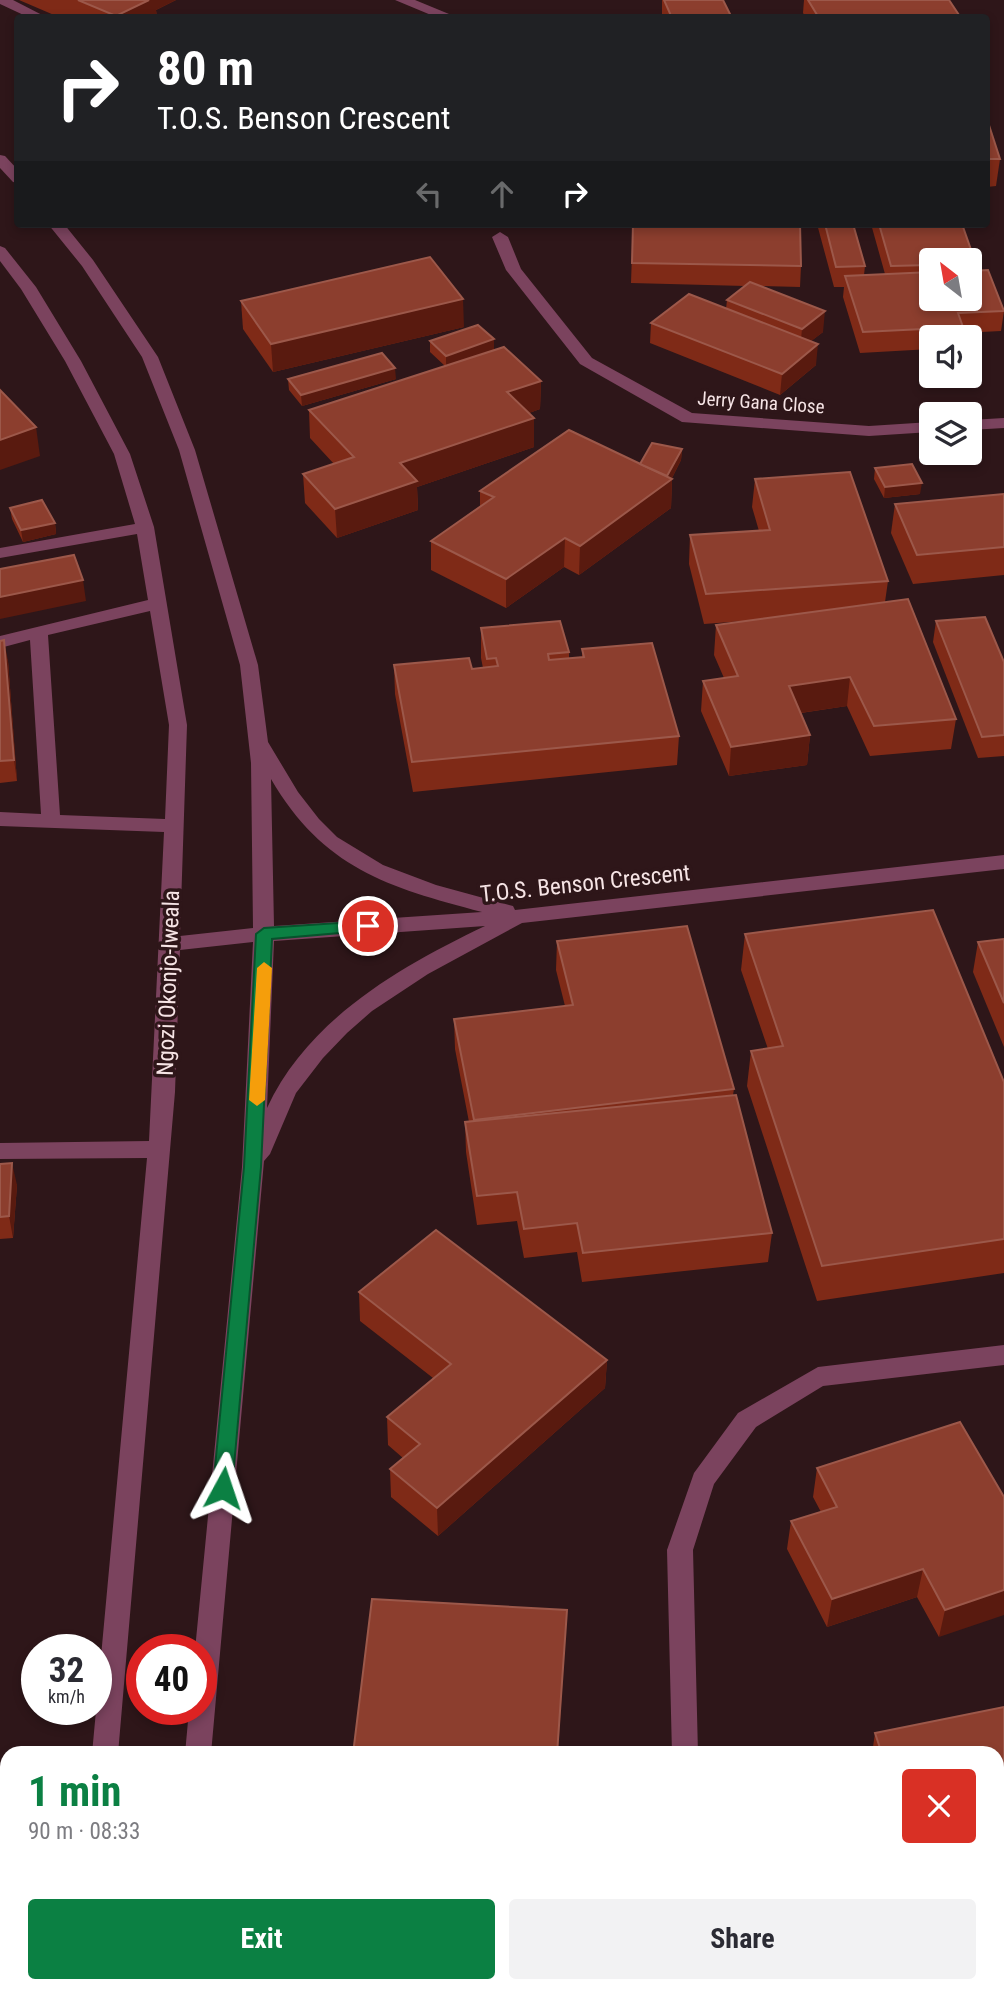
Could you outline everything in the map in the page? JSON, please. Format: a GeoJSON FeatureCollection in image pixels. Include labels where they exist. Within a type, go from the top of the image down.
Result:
{"type":"FeatureCollection","features":[{"type":"Feature","properties":{"kind":"street"},"geometry":{"type":"LineString","coordinates":[[2,0],[33,14]]}},
{"type":"Feature","properties":{"kind":"street"},"geometry":{"type":"LineString","coordinates":[[402,0],[442,14]]}},
{"type":"Feature","properties":{"kind":"street"},"geometry":{"type":"LineString","coordinates":[[0,159],[14,175]]}},
{"type":"Feature","properties":{"kind":"street"},"geometry":{"type":"LineString","coordinates":[[59,228],[88,263],[150,357],[187,450],[250,665],[261,763],[264,934],[253,1167],[199,1746]]}},
{"type":"Feature","properties":{"kind":"street","name":"Jerry Gana Close"},"geometry":{"type":"LineString","coordinates":[[500,237],[514,270],[586,361],[688,418],[869,431],[919,428]]}},
{"type":"Feature","properties":{"kind":"street","name":"Ngozi Okonjo-Iweala"},"geometry":{"type":"LineString","coordinates":[[0,251],[28,287],[73,360],[122,454],[145,527],[178,725],[163,1092],[105,1746]]}},
{"type":"Feature","properties":{"kind":"street"},"geometry":{"type":"LineString","coordinates":[[982,424],[1004,423]]}},
{"type":"Feature","properties":{"kind":"street"},"geometry":{"type":"LineString","coordinates":[[0,553],[145,527]]}},
{"type":"Feature","properties":{"kind":"street"},"geometry":{"type":"LineString","coordinates":[[0,642],[158,603]]}},
{"type":"Feature","properties":{"kind":"street"},"geometry":{"type":"LineString","coordinates":[[39,632],[51,821]]}},
{"type":"Feature","properties":{"kind":"street"},"geometry":{"type":"LineString","coordinates":[[258,737],[286,790],[313,826],[356,859],[418,888],[525,916]]}},
{"type":"Feature","properties":{"kind":"street"},"geometry":{"type":"LineString","coordinates":[[0,819],[174,826]]}},
{"type":"Feature","properties":{"kind":"street","name":"T.O.S. Benson Crescent"},"geometry":{"type":"LineString","coordinates":[[169,944],[264,934],[525,916],[1004,862]]}},
{"type":"Feature","properties":{"kind":"street"},"geometry":{"type":"LineString","coordinates":[[253,1167],[292,1082],[341,1025],[390,985],[456,948],[525,916]]}},
{"type":"Feature","properties":{"kind":"street"},"geometry":{"type":"LineString","coordinates":[[0,1151],[156,1149]]}},
{"type":"Feature","properties":{"kind":"street"},"geometry":{"type":"LineString","coordinates":[[685,1746],[680,1550],[703,1480],[747,1420],[818,1377],[1004,1355]]}},
{"type":"Feature","properties":{"kind":"building"},"geometry":{"type":"Polygon","coordinates":[[[78,0],[149,0],[120,14],[111,14],[78,0]]]}},
{"type":"Feature","properties":{"kind":"building"},"geometry":{"type":"Polygon","coordinates":[[[664,0],[723,0],[730,14],[670,14],[664,0]]]}},
{"type":"Feature","properties":{"kind":"building"},"geometry":{"type":"Polygon","coordinates":[[[808,0],[949,0],[958,14],[817,14],[808,0]]]}},
{"type":"Feature","properties":{"kind":"building"},"geometry":{"type":"Polygon","coordinates":[[[990,128],[1000,159],[990,159],[990,128]]]}},
{"type":"Feature","properties":{"kind":"building"},"geometry":{"type":"Polygon","coordinates":[[[633,228],[800,228],[801,266],[632,263],[633,228]]]}},
{"type":"Feature","properties":{"kind":"building"},"geometry":{"type":"Polygon","coordinates":[[[826,228],[854,228],[865,266],[836,267],[826,228]]]}},
{"type":"Feature","properties":{"kind":"building"},"geometry":{"type":"Polygon","coordinates":[[[880,228],[963,228],[970,248],[919,248],[919,265],[891,266],[880,228]]]}},
{"type":"Feature","properties":{"kind":"building"},"geometry":{"type":"Polygon","coordinates":[[[430,257],[463,299],[271,344],[241,301],[430,257]]]}},
{"type":"Feature","properties":{"kind":"building"},"geometry":{"type":"Polygon","coordinates":[[[982,270],[988,270],[1004,311],[982,312],[982,270]]]}},
{"type":"Feature","properties":{"kind":"building"},"geometry":{"type":"Polygon","coordinates":[[[919,273],[919,312],[981,312],[958,313],[962,325],[919,325],[919,329],[863,332],[845,276],[919,273]]]}},
{"type":"Feature","properties":{"kind":"building"},"geometry":{"type":"Polygon","coordinates":[[[750,282],[825,311],[802,329],[727,300],[750,282]]]}},
{"type":"Feature","properties":{"kind":"building"},"geometry":{"type":"Polygon","coordinates":[[[689,294],[818,344],[782,374],[651,323],[689,294]]]}},
{"type":"Feature","properties":{"kind":"building"},"geometry":{"type":"Polygon","coordinates":[[[478,325],[494,339],[446,356],[430,341],[478,325]]]}},
{"type":"Feature","properties":{"kind":"building"},"geometry":{"type":"Polygon","coordinates":[[[504,347],[541,381],[507,392],[534,418],[400,463],[417,481],[335,509],[303,474],[354,457],[309,410],[504,347]]]}},
{"type":"Feature","properties":{"kind":"building"},"geometry":{"type":"Polygon","coordinates":[[[382,353],[395,368],[301,395],[288,379],[382,353]]]}},
{"type":"Feature","properties":{"kind":"building"},"geometry":{"type":"Polygon","coordinates":[[[0,390],[36,427],[0,440],[0,390]]]}},
{"type":"Feature","properties":{"kind":"building"},"geometry":{"type":"Polygon","coordinates":[[[569,430],[672,479],[580,546],[565,538],[506,579],[431,541],[494,497],[480,491],[569,430]]]}},
{"type":"Feature","properties":{"kind":"building"},"geometry":{"type":"Polygon","coordinates":[[[652,443],[682,449],[667,476],[640,464],[652,443]]]}},
{"type":"Feature","properties":{"kind":"building"},"geometry":{"type":"Polygon","coordinates":[[[912,464],[922,483],[885,487],[875,468],[912,464]]]}},
{"type":"Feature","properties":{"kind":"building"},"geometry":{"type":"Polygon","coordinates":[[[850,472],[888,581],[706,594],[690,535],[770,530],[755,479],[850,472]]]}},
{"type":"Feature","properties":{"kind":"building"},"geometry":{"type":"Polygon","coordinates":[[[1004,494],[1004,547],[917,555],[895,504],[1004,494]]]}},
{"type":"Feature","properties":{"kind":"building"},"geometry":{"type":"Polygon","coordinates":[[[42,500],[55,523],[21,530],[10,508],[42,500]]]}},
{"type":"Feature","properties":{"kind":"building"},"geometry":{"type":"Polygon","coordinates":[[[74,555],[83,580],[0,597],[0,569],[74,555]]]}},
{"type":"Feature","properties":{"kind":"building"},"geometry":{"type":"Polygon","coordinates":[[[908,599],[956,719],[874,726],[850,677],[789,686],[810,735],[731,747],[703,681],[738,676],[716,625],[908,599]]]}},
{"type":"Feature","properties":{"kind":"building"},"geometry":{"type":"Polygon","coordinates":[[[985,617],[1004,662],[1004,735],[982,737],[936,621],[985,617]]]}},
{"type":"Feature","properties":{"kind":"building"},"geometry":{"type":"Polygon","coordinates":[[[560,621],[569,652],[548,654],[549,660],[584,657],[582,649],[652,643],[679,736],[412,762],[394,665],[469,658],[472,669],[498,666],[496,658],[487,659],[481,628],[560,621]]]}},
{"type":"Feature","properties":{"kind":"building"},"geometry":{"type":"Polygon","coordinates":[[[4,640],[14,760],[0,761],[0,641],[4,640]]]}},
{"type":"Feature","properties":{"kind":"building"},"geometry":{"type":"Polygon","coordinates":[[[933,910],[1004,1082],[1004,1239],[822,1266],[751,1051],[783,1046],[745,934],[933,910]]]}},
{"type":"Feature","properties":{"kind":"building"},"geometry":{"type":"Polygon","coordinates":[[[687,926],[734,1089],[474,1120],[454,1019],[573,1005],[557,941],[687,926]]]}},
{"type":"Feature","properties":{"kind":"building"},"geometry":{"type":"Polygon","coordinates":[[[1004,939],[1004,1003],[978,942],[1004,939]]]}},
{"type":"Feature","properties":{"kind":"building"},"geometry":{"type":"Polygon","coordinates":[[[736,1095],[772,1233],[583,1253],[577,1223],[524,1229],[517,1192],[477,1196],[465,1122],[736,1095]]]}},
{"type":"Feature","properties":{"kind":"building"},"geometry":{"type":"Polygon","coordinates":[[[12,1163],[9,1216],[0,1217],[0,1164],[12,1163]]]}},
{"type":"Feature","properties":{"kind":"building"},"geometry":{"type":"Polygon","coordinates":[[[436,1230],[607,1360],[437,1508],[390,1469],[420,1444],[387,1417],[451,1364],[359,1292],[436,1230]]]}},
{"type":"Feature","properties":{"kind":"building"},"geometry":{"type":"Polygon","coordinates":[[[960,1422],[1004,1497],[1004,1590],[945,1610],[923,1569],[832,1599],[791,1521],[837,1507],[817,1468],[960,1422]]]}},
{"type":"Feature","properties":{"kind":"building"},"geometry":{"type":"Polygon","coordinates":[[[372,1599],[567,1610],[558,1746],[354,1746],[372,1599]]]}},
{"type":"Feature","properties":{"kind":"building"},"geometry":{"type":"Polygon","coordinates":[[[1004,1707],[1004,1746],[879,1746],[875,1733],[1004,1707]]]}},
{"type":"Feature","properties":{"kind":"slow traffic"},"geometry":{"type":"LineString","coordinates":[[257,1100],[264,968]]}},
{"type":"Feature","properties":{"kind":"route"},"geometry":{"type":"LineString","coordinates":[[223,1488],[253,1167],[264,934],[368,926]]}}]}
